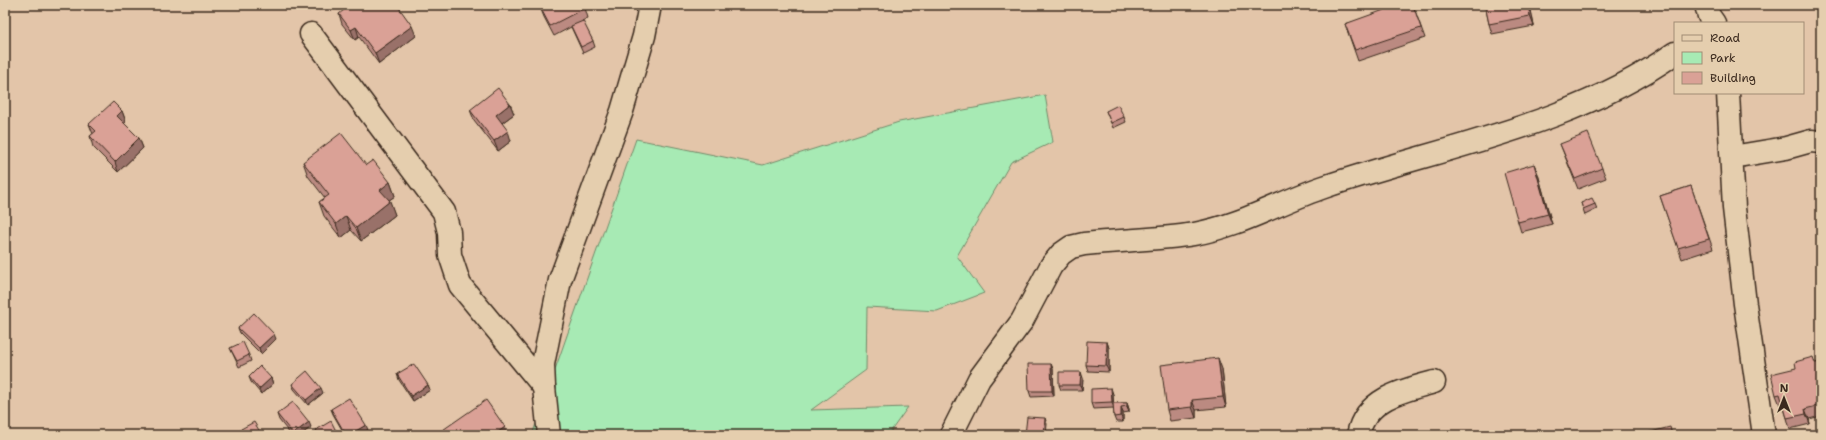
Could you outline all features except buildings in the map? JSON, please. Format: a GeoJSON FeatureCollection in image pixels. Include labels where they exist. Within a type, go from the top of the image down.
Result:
{"type":"FeatureCollection","features":[{"type":"Feature","properties":{"kind":"street"},"geometry":{"type":"LineString","coordinates":[[549,435],[543,364],[560,280],[622,111],[644,36],[650,5]]}},
{"type":"Feature","properties":{"kind":"street"},"geometry":{"type":"LineString","coordinates":[[1699,22],[1705,5]]}},
{"type":"Feature","properties":{"kind":"street"},"geometry":{"type":"LineString","coordinates":[[1705,5],[1709,16],[1713,22]]}},
{"type":"Feature","properties":{"kind":"street"},"geometry":{"type":"LineString","coordinates":[[311,34],[444,212],[449,232],[450,256],[460,285],[544,387]]}},
{"type":"Feature","properties":{"kind":"street"},"geometry":{"type":"LineString","coordinates":[[951,435],[979,379],[1022,321],[1051,266],[1061,254],[1071,248],[1084,244],[1194,234],[1227,226],[1323,188],[1484,138],[1586,103],[1648,72],[1674,53]]}},
{"type":"Feature","properties":{"kind":"street"},"geometry":{"type":"LineString","coordinates":[[1728,94],[1734,208],[1764,435]]}},
{"type":"Feature","properties":{"kind":"street"},"geometry":{"type":"LineString","coordinates":[[1732,157],[1786,148],[1811,141],[1821,142]]}},
{"type":"Feature","properties":{"kind":"street"},"geometry":{"type":"LineString","coordinates":[[1358,435],[1368,412],[1381,401],[1403,390],[1434,382]]}},
{"type":"Feature","properties":{"kind":"green space"},"geometry":{"type":"Polygon","coordinates":[[[1045,95],[1053,142],[1011,162],[957,256],[984,293],[937,311],[867,307],[866,370],[811,410],[908,407],[888,435],[532,435],[636,139],[763,165],[899,122],[1045,95]]]}}]}
